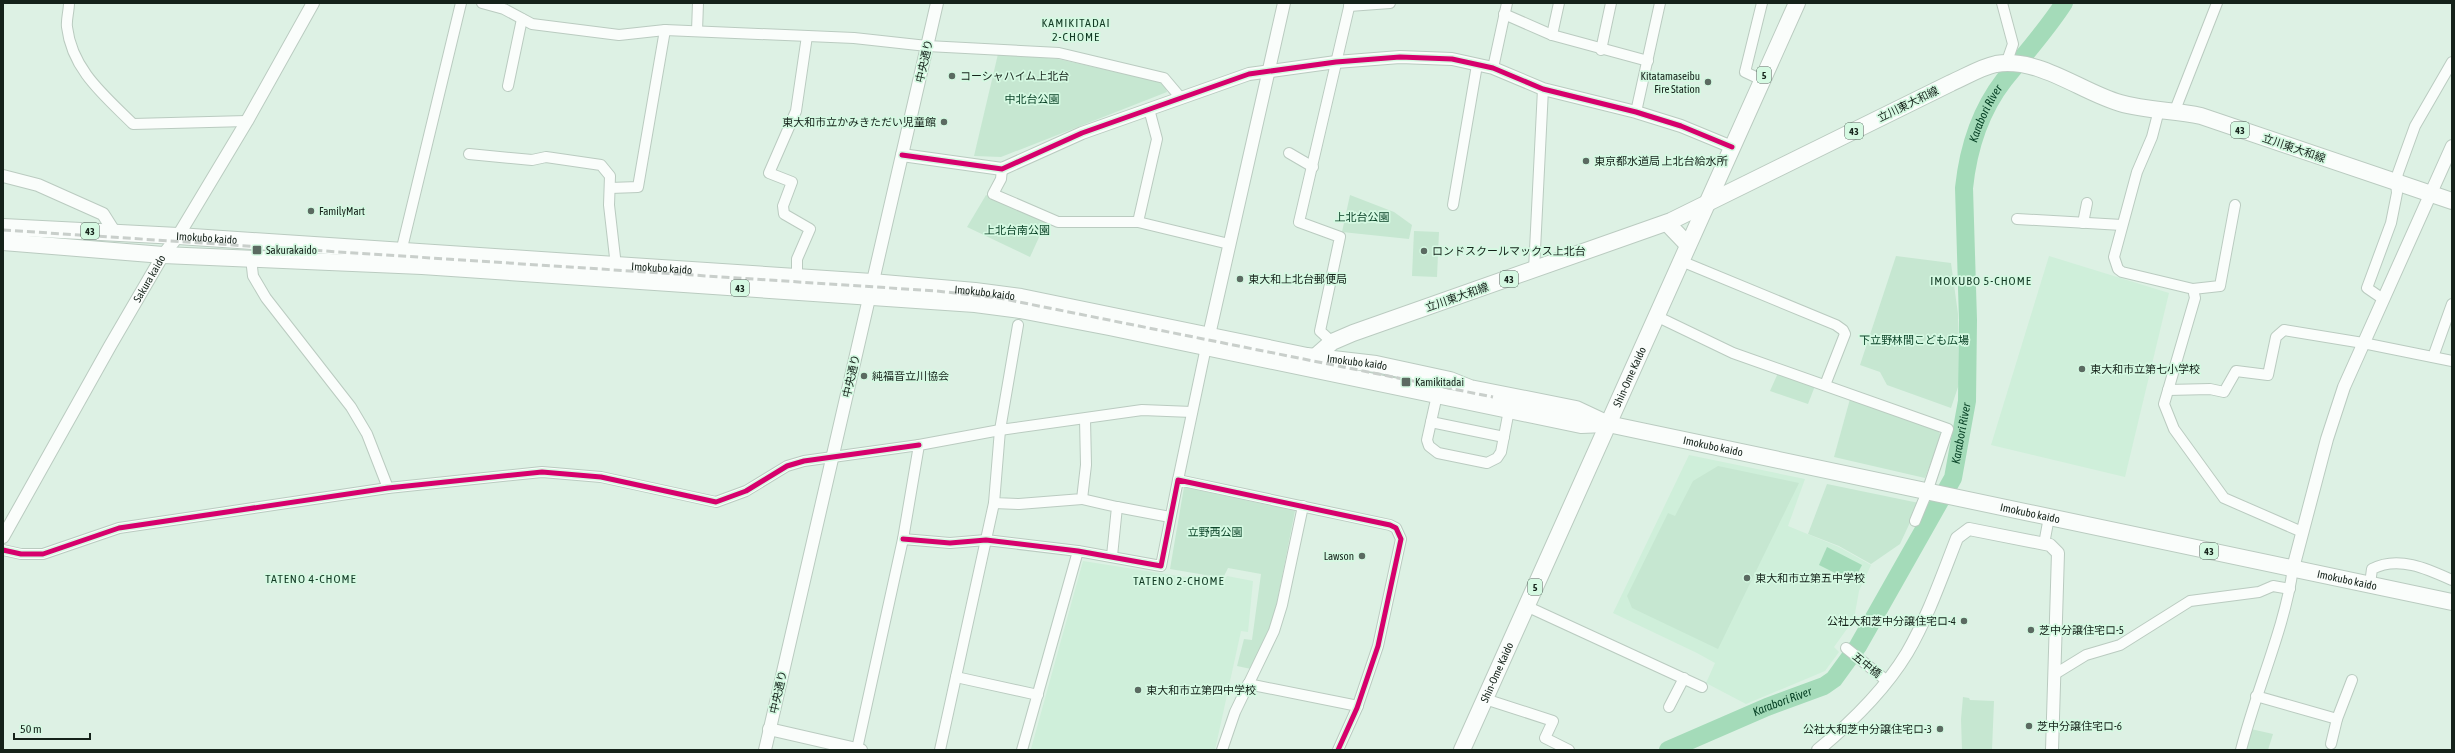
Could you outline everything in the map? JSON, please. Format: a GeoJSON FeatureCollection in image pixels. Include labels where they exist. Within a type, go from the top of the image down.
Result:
{"type":"FeatureCollection","features":[{"type":"Feature","properties":{"kind":"main road","name":"Shin-Ome Kaido"},"geometry":{"type":"LineString","coordinates":[[1462,750],[1797,3]]}},
{"type":"Feature","properties":{"kind":"main road","name":"立川東大和線"},"geometry":{"type":"LineString","coordinates":[[1314,363],[1332,342],[1667,223],[1705,206],[1951,83],[1995,64],[2027,66],[2119,103],[2159,110],[2175,110],[2201,116],[2452,201]]}},
{"type":"Feature","properties":{"kind":"main road"},"geometry":{"type":"LineString","coordinates":[[1667,223],[1688,244]]}},
{"type":"Feature","properties":{"kind":"main road","name":"Imokubo kaido"},"geometry":{"type":"LineString","coordinates":[[3,227],[178,236],[797,278],[1020,310],[1207,341],[1314,363],[1437,395],[1581,425],[1608,424]]}},
{"type":"Feature","properties":{"kind":"main road","name":"Imokubo kaido"},"geometry":{"type":"LineString","coordinates":[[3,242],[163,255],[422,266],[871,289]]}},
{"type":"Feature","properties":{"kind":"main road","name":"Imokubo kaido"},"geometry":{"type":"LineString","coordinates":[[1314,363],[1376,364],[1450,380],[1470,388],[1576,409],[1608,424],[2452,602]]}},
{"type":"Feature","properties":{"kind":"street"},"geometry":{"type":"LineString","coordinates":[[69,3],[67,27],[78,61],[90,82],[133,124],[247,121]]}},
{"type":"Feature","properties":{"kind":"street","name":"Sakura kaido"},"geometry":{"type":"LineString","coordinates":[[3,537],[163,255],[178,236],[247,121],[313,3]]}},
{"type":"Feature","properties":{"kind":"street"},"geometry":{"type":"LineString","coordinates":[[401,252],[461,3]]}},
{"type":"Feature","properties":{"kind":"street"},"geometry":{"type":"LineString","coordinates":[[482,3],[504,9],[532,24],[619,34],[665,30],[698,31],[854,38],[927,46],[1059,53],[1164,78],[1180,97]]}},
{"type":"Feature","properties":{"kind":"street"},"geometry":{"type":"LineString","coordinates":[[698,3],[698,31]]}},
{"type":"Feature","properties":{"kind":"street","name":"中央通り"},"geometry":{"type":"LineString","coordinates":[[765,750],[937,3]]}},
{"type":"Feature","properties":{"kind":"street"},"geometry":{"type":"LineString","coordinates":[[903,538],[950,543],[986,540],[1112,556],[1161,566],[1207,341],[1284,3]]}},
{"type":"Feature","properties":{"kind":"street"},"geometry":{"type":"LineString","coordinates":[[1332,342],[1320,331],[1340,236],[1299,222],[1350,4],[1390,3]]}},
{"type":"Feature","properties":{"kind":"street"},"geometry":{"type":"LineString","coordinates":[[1493,68],[1507,3]]}},
{"type":"Feature","properties":{"kind":"street"},"geometry":{"type":"LineString","coordinates":[[1552,35],[1559,3]]}},
{"type":"Feature","properties":{"kind":"street"},"geometry":{"type":"LineString","coordinates":[[1601,50],[1611,3]]}},
{"type":"Feature","properties":{"kind":"street"},"geometry":{"type":"LineString","coordinates":[[1636,112],[1660,3]]}},
{"type":"Feature","properties":{"kind":"street"},"geometry":{"type":"LineString","coordinates":[[1762,3],[1745,72],[1762,80]]}},
{"type":"Feature","properties":{"kind":"street"},"geometry":{"type":"LineString","coordinates":[[2002,3],[2013,44],[2006,64]]}},
{"type":"Feature","properties":{"kind":"street"},"geometry":{"type":"LineString","coordinates":[[2175,110],[2217,3]]}},
{"type":"Feature","properties":{"kind":"street"},"geometry":{"type":"LineString","coordinates":[[1504,14],[1552,35],[1601,50],[1648,61]]}},
{"type":"Feature","properties":{"kind":"street"},"geometry":{"type":"LineString","coordinates":[[508,86],[522,18]]}},
{"type":"Feature","properties":{"kind":"street"},"geometry":{"type":"LineString","coordinates":[[610,188],[638,187],[665,30]]}},
{"type":"Feature","properties":{"kind":"street"},"geometry":{"type":"LineString","coordinates":[[797,278],[797,259],[810,229],[784,214],[783,206],[792,182],[769,173],[796,111],[807,36]]}},
{"type":"Feature","properties":{"kind":"street"},"geometry":{"type":"LineString","coordinates":[[902,155],[1002,169],[1082,133],[1180,97],[1249,74],[1336,62],[1400,57],[1452,59],[1493,68],[1543,89],[1636,112],[1681,126],[1732,147]]}},
{"type":"Feature","properties":{"kind":"street"},"geometry":{"type":"LineString","coordinates":[[2382,299],[2367,288],[2391,223],[2397,193],[2396,183],[2415,126],[2452,62]]}},
{"type":"Feature","properties":{"kind":"street"},"geometry":{"type":"LineString","coordinates":[[1452,205],[1477,65]]}},
{"type":"Feature","properties":{"kind":"street"},"geometry":{"type":"LineString","coordinates":[[1534,270],[1543,89]]}},
{"type":"Feature","properties":{"kind":"street"},"geometry":{"type":"LineString","coordinates":[[1138,222],[1158,139],[1149,109]]}},
{"type":"Feature","properties":{"kind":"street"},"geometry":{"type":"LineString","coordinates":[[2159,110],[2152,137],[2137,172],[2122,225],[2114,257],[2118,269],[2122,272],[2193,289],[2220,286],[2234,205]]}},
{"type":"Feature","properties":{"kind":"street"},"geometry":{"type":"LineString","coordinates":[[2241,750],[2256,696],[2290,589],[2293,568],[2302,532],[2335,414],[2382,299],[2452,146]]}},
{"type":"Feature","properties":{"kind":"street"},"geometry":{"type":"LineString","coordinates":[[1289,153],[1313,167]]}},
{"type":"Feature","properties":{"kind":"street"},"geometry":{"type":"LineString","coordinates":[[469,154],[532,160],[546,157],[601,165],[610,176],[609,205],[616,266]]}},
{"type":"Feature","properties":{"kind":"street"},"geometry":{"type":"LineString","coordinates":[[1002,169],[1001,179],[994,194],[1058,222],[1138,222],[1229,244]]}},
{"type":"Feature","properties":{"kind":"street"},"geometry":{"type":"LineString","coordinates":[[3,176],[38,185],[103,214],[115,233]]}},
{"type":"Feature","properties":{"kind":"street"},"geometry":{"type":"LineString","coordinates":[[2083,223],[2087,203]]}},
{"type":"Feature","properties":{"kind":"street"},"geometry":{"type":"LineString","coordinates":[[2017,219],[2122,225]]}},
{"type":"Feature","properties":{"kind":"street"},"geometry":{"type":"LineString","coordinates":[[251,258],[253,276],[266,298],[322,368],[355,413],[367,434],[388,488]]}},
{"type":"Feature","properties":{"kind":"street"},"geometry":{"type":"LineString","coordinates":[[1681,261],[1836,325],[1843,330],[1845,334],[1825,385]]}},
{"type":"Feature","properties":{"kind":"street"},"geometry":{"type":"LineString","coordinates":[[2193,289],[2195,298],[2164,404],[2174,429],[2224,498],[2302,532]]}},
{"type":"Feature","properties":{"kind":"street"},"geometry":{"type":"LineString","coordinates":[[2433,357],[2452,304]]}},
{"type":"Feature","properties":{"kind":"street"},"geometry":{"type":"LineString","coordinates":[[1656,316],[1733,352],[1948,429],[1932,493],[1915,521]]}},
{"type":"Feature","properties":{"kind":"street"},"geometry":{"type":"LineString","coordinates":[[940,750],[994,503],[1000,430],[1018,325]]}},
{"type":"Feature","properties":{"kind":"street"},"geometry":{"type":"LineString","coordinates":[[2168,390],[2210,389],[2224,392],[2236,371],[2268,375],[2276,338],[2284,330],[2363,343],[2452,361]]}},
{"type":"Feature","properties":{"kind":"street"},"geometry":{"type":"LineString","coordinates":[[1437,395],[1427,440],[1433,450],[1438,453],[1487,463],[1492,462],[1501,452],[1510,410],[1504,400],[1493,392]]}},
{"type":"Feature","properties":{"kind":"street"},"geometry":{"type":"LineString","coordinates":[[3,550],[21,554],[43,554],[119,528],[388,488],[542,472],[571,473],[601,477],[716,502],[746,491],[788,466],[804,461],[919,445],[1000,430],[1142,410],[1192,412]]}},
{"type":"Feature","properties":{"kind":"street"},"geometry":{"type":"LineString","coordinates":[[1082,499],[1086,465],[1085,419]]}},
{"type":"Feature","properties":{"kind":"street"},"geometry":{"type":"LineString","coordinates":[[1431,422],[1504,437]]}},
{"type":"Feature","properties":{"kind":"street"},"geometry":{"type":"LineString","coordinates":[[769,729],[859,749],[903,538],[919,445]]}},
{"type":"Feature","properties":{"kind":"street"},"geometry":{"type":"LineString","coordinates":[[1178,480],[1390,525],[1396,528],[1402,539],[1378,646],[1358,706],[1338,750]]}},
{"type":"Feature","properties":{"kind":"street"},"geometry":{"type":"LineString","coordinates":[[994,503],[1020,504],[1082,499],[1170,517]]}},
{"type":"Feature","properties":{"kind":"street"},"geometry":{"type":"LineString","coordinates":[[1222,750],[1235,712],[1274,631],[1282,605],[1303,506]]}},
{"type":"Feature","properties":{"kind":"street"},"geometry":{"type":"LineString","coordinates":[[1112,556],[1117,507]]}},
{"type":"Feature","properties":{"kind":"street"},"geometry":{"type":"LineString","coordinates":[[2044,544],[2049,518]]}},
{"type":"Feature","properties":{"kind":"street"},"geometry":{"type":"LineString","coordinates":[[1818,750],[1854,718],[1887,681],[1907,653],[1924,620],[1960,534],[1969,529],[2054,547],[2059,558],[2052,750]]}},
{"type":"Feature","properties":{"kind":"street"},"geometry":{"type":"LineString","coordinates":[[1022,750],[1078,551]]}},
{"type":"Feature","properties":{"kind":"street"},"geometry":{"type":"LineString","coordinates":[[2370,584],[2372,569],[2390,565],[2416,566],[2452,580]]}},
{"type":"Feature","properties":{"kind":"street"},"geometry":{"type":"LineString","coordinates":[[2055,674],[2086,655],[2120,645],[2190,601],[2259,592],[2273,586],[2290,589]]}},
{"type":"Feature","properties":{"kind":"street"},"geometry":{"type":"LineString","coordinates":[[1526,606],[1702,687]]}},
{"type":"Feature","properties":{"kind":"street","name":"五中橋"},"geometry":{"type":"LineString","coordinates":[[1846,648],[1887,681]]}},
{"type":"Feature","properties":{"kind":"street"},"geometry":{"type":"LineString","coordinates":[[956,677],[1038,695]]}},
{"type":"Feature","properties":{"kind":"street"},"geometry":{"type":"LineString","coordinates":[[1669,707],[1684,678]]}},
{"type":"Feature","properties":{"kind":"street"},"geometry":{"type":"LineString","coordinates":[[2331,744],[2337,719],[2352,680]]}},
{"type":"Feature","properties":{"kind":"street"},"geometry":{"type":"LineString","coordinates":[[1248,684],[1358,706]]}},
{"type":"Feature","properties":{"kind":"street"},"geometry":{"type":"LineString","coordinates":[[2256,696],[2337,719]]}},
{"type":"Feature","properties":{"kind":"street"},"geometry":{"type":"LineString","coordinates":[[1485,699],[1553,721],[1545,738],[1569,750]]}},
{"type":"Feature","properties":{"kind":"shaded area","name":"東大和市立第七小学校"},"geometry":{"type":"Polygon","coordinates":[[[2049,256],[2169,293],[2125,477],[1991,445],[2049,256]]]}},
{"type":"Feature","properties":{"kind":"shaded area","name":"東大和市立第五中学校"},"geometry":{"type":"Polygon","coordinates":[[[1689,455],[1805,479],[1788,526],[1839,547],[1871,565],[1859,591],[1854,619],[1834,647],[1839,652],[1825,671],[1746,704],[1706,683],[1715,663],[1613,613],[1689,455]]]}},
{"type":"Feature","properties":{"kind":"shaded area"},"geometry":{"type":"Polygon","coordinates":[[[1827,547],[1862,565],[1853,582],[1819,565],[1827,547]]]}},
{"type":"Feature","properties":{"kind":"shaded area","name":"東大和市立第四中学校"},"geometry":{"type":"Polygon","coordinates":[[[1083,561],[1223,583],[1227,576],[1253,581],[1248,632],[1241,631],[1215,750],[1031,749],[1083,561]]]}},
{"type":"Feature","properties":{"kind":"green space","name":"中北台公園"},"geometry":{"type":"Polygon","coordinates":[[[998,54],[1058,59],[1164,83],[1167,92],[1001,157],[974,156],[998,54]]]}},
{"type":"Feature","properties":{"kind":"green space","name":"上北台南公園"},"geometry":{"type":"Polygon","coordinates":[[[986,195],[1046,222],[1030,257],[967,227],[986,195]]]}},
{"type":"Feature","properties":{"kind":"green space","name":"上北台公園"},"geometry":{"type":"Polygon","coordinates":[[[1350,195],[1394,212],[1412,225],[1409,239],[1342,232],[1350,195]]]}},
{"type":"Feature","properties":{"kind":"green space"},"geometry":{"type":"Polygon","coordinates":[[[1414,231],[1439,232],[1437,277],[1412,276],[1414,231]]]}},
{"type":"Feature","properties":{"kind":"green space","name":"下立野林間こども広場"},"geometry":{"type":"Polygon","coordinates":[[[1896,256],[1951,263],[1958,314],[1959,384],[1951,408],[1887,385],[1880,372],[1860,365],[1896,256]]]}},
{"type":"Feature","properties":{"kind":"green space"},"geometry":{"type":"Polygon","coordinates":[[[1778,373],[1815,386],[1808,404],[1770,391],[1778,373]]]}},
{"type":"Feature","properties":{"kind":"green space"},"geometry":{"type":"Polygon","coordinates":[[[1850,399],[1938,430],[1941,436],[1925,478],[1834,457],[1850,399]]]}},
{"type":"Feature","properties":{"kind":"green space"},"geometry":{"type":"Polygon","coordinates":[[[1718,466],[1799,483],[1718,649],[1632,608],[1627,596],[1668,513],[1675,516],[1693,481],[1718,466]]]}},
{"type":"Feature","properties":{"kind":"green space"},"geometry":{"type":"Polygon","coordinates":[[[1827,484],[1919,503],[1900,544],[1871,564],[1839,546],[1808,534],[1827,484]]]}},
{"type":"Feature","properties":{"kind":"green space","name":"立野西公園"},"geometry":{"type":"Polygon","coordinates":[[[1184,487],[1295,511],[1272,627],[1251,669],[1237,666],[1244,639],[1252,640],[1261,574],[1228,568],[1223,578],[1170,569],[1184,487]]]}},
{"type":"Feature","properties":{"kind":"green space"},"geometry":{"type":"Polygon","coordinates":[[[1963,697],[1969,698],[1970,700],[1994,701],[1992,750],[1962,750],[1961,719],[1963,697]]]}},
{"type":"Feature","properties":{"kind":"green space"},"geometry":{"type":"Polygon","coordinates":[[[2251,729],[2273,734],[2268,750],[2245,750],[2251,729]]]}},
{"type":"Feature","properties":{"kind":"waterway","name":"Karabori River"},"geometry":{"type":"LineString","coordinates":[[1668,750],[1767,707],[1824,686],[1834,679],[1858,646],[1953,478],[1967,401],[1968,320],[1964,188],[1972,145],[1976,131],[1996,92],[2064,3]]}},
{"type":"Feature","properties":{"kind":"railway"},"geometry":{"type":"LineString","coordinates":[[3,230],[937,291],[999,298],[1493,397]]}},
{"type":"Feature","properties":{"kind":"cycle path"},"geometry":{"type":"LineString","coordinates":[[902,155],[1002,169],[1082,133],[1249,74],[1336,62],[1400,57],[1452,59],[1493,68],[1543,89],[1636,112],[1681,126],[1732,147]]}},
{"type":"Feature","properties":{"kind":"cycle path"},"geometry":{"type":"LineString","coordinates":[[3,550],[21,554],[43,554],[119,528],[388,488],[542,472],[601,477],[716,502],[746,491],[787,466],[804,461],[919,445]]}},
{"type":"Feature","properties":{"kind":"cycle path"},"geometry":{"type":"LineString","coordinates":[[903,539],[950,543],[986,540],[1078,551],[1161,566],[1178,480],[1390,525],[1396,528],[1401,539],[1378,646],[1357,708],[1338,750]]}},
{"type":"Feature","properties":{"kind":"place","name":"コーシャハイム上北台"},"geometry":{"type":"Point","coordinates":[952,76]}},
{"type":"Feature","properties":{"kind":"place","name":"Kitatamaseibu Fire Station"},"geometry":{"type":"Point","coordinates":[1708,82]}},
{"type":"Feature","properties":{"kind":"place","name":"東大和市立かみきただい児童館"},"geometry":{"type":"Point","coordinates":[944,122]}},
{"type":"Feature","properties":{"kind":"place","name":"東京都水道局 上北台給水所"},"geometry":{"type":"Point","coordinates":[1586,161]}},
{"type":"Feature","properties":{"kind":"place","name":"FamilyMart"},"geometry":{"type":"Point","coordinates":[311,211]}},
{"type":"Feature","properties":{"kind":"place","name":"Sakurakaido"},"geometry":{"type":"Point","coordinates":[257,250]}},
{"type":"Feature","properties":{"kind":"place","name":"ロンドスクールマックス上北台"},"geometry":{"type":"Point","coordinates":[1424,251]}},
{"type":"Feature","properties":{"kind":"place","name":"東大和上北台郵便局"},"geometry":{"type":"Point","coordinates":[1240,279]}},
{"type":"Feature","properties":{"kind":"place","name":"東大和市立第七小学校"},"geometry":{"type":"Point","coordinates":[2082,369]}},
{"type":"Feature","properties":{"kind":"place","name":"純福音立川協会"},"geometry":{"type":"Point","coordinates":[864,376]}},
{"type":"Feature","properties":{"kind":"place","name":"Kamikitadai"},"geometry":{"type":"Point","coordinates":[1406,382]}},
{"type":"Feature","properties":{"kind":"place","name":"Lawson"},"geometry":{"type":"Point","coordinates":[1362,556]}},
{"type":"Feature","properties":{"kind":"place","name":"東大和市立第五中学校"},"geometry":{"type":"Point","coordinates":[1747,578]}},
{"type":"Feature","properties":{"kind":"place","name":"公社大和芝中分譲住宅ロ-4"},"geometry":{"type":"Point","coordinates":[1964,621]}},
{"type":"Feature","properties":{"kind":"place","name":"芝中分譲住宅ロ-5"},"geometry":{"type":"Point","coordinates":[2031,630]}},
{"type":"Feature","properties":{"kind":"place","name":"東大和市立第四中学校"},"geometry":{"type":"Point","coordinates":[1138,690]}},
{"type":"Feature","properties":{"kind":"place","name":"芝中分譲住宅ロ-6"},"geometry":{"type":"Point","coordinates":[2029,726]}},
{"type":"Feature","properties":{"kind":"place","name":"公社大和芝中分譲住宅ロ-3"},"geometry":{"type":"Point","coordinates":[1940,729]}},
{"type":"Feature","properties":{"kind":"district","name":"KAMIKITADAI 2-CHOME"},"geometry":{"type":"Point","coordinates":[1076,30]}},
{"type":"Feature","properties":{"kind":"district","name":"IMOKUBO 5-CHOME"},"geometry":{"type":"Point","coordinates":[1981,281]}},
{"type":"Feature","properties":{"kind":"district","name":"TATENO 4-CHOME"},"geometry":{"type":"Point","coordinates":[311,579]}},
{"type":"Feature","properties":{"kind":"district","name":"TATENO 2-CHOME"},"geometry":{"type":"Point","coordinates":[1179,581]}}]}
